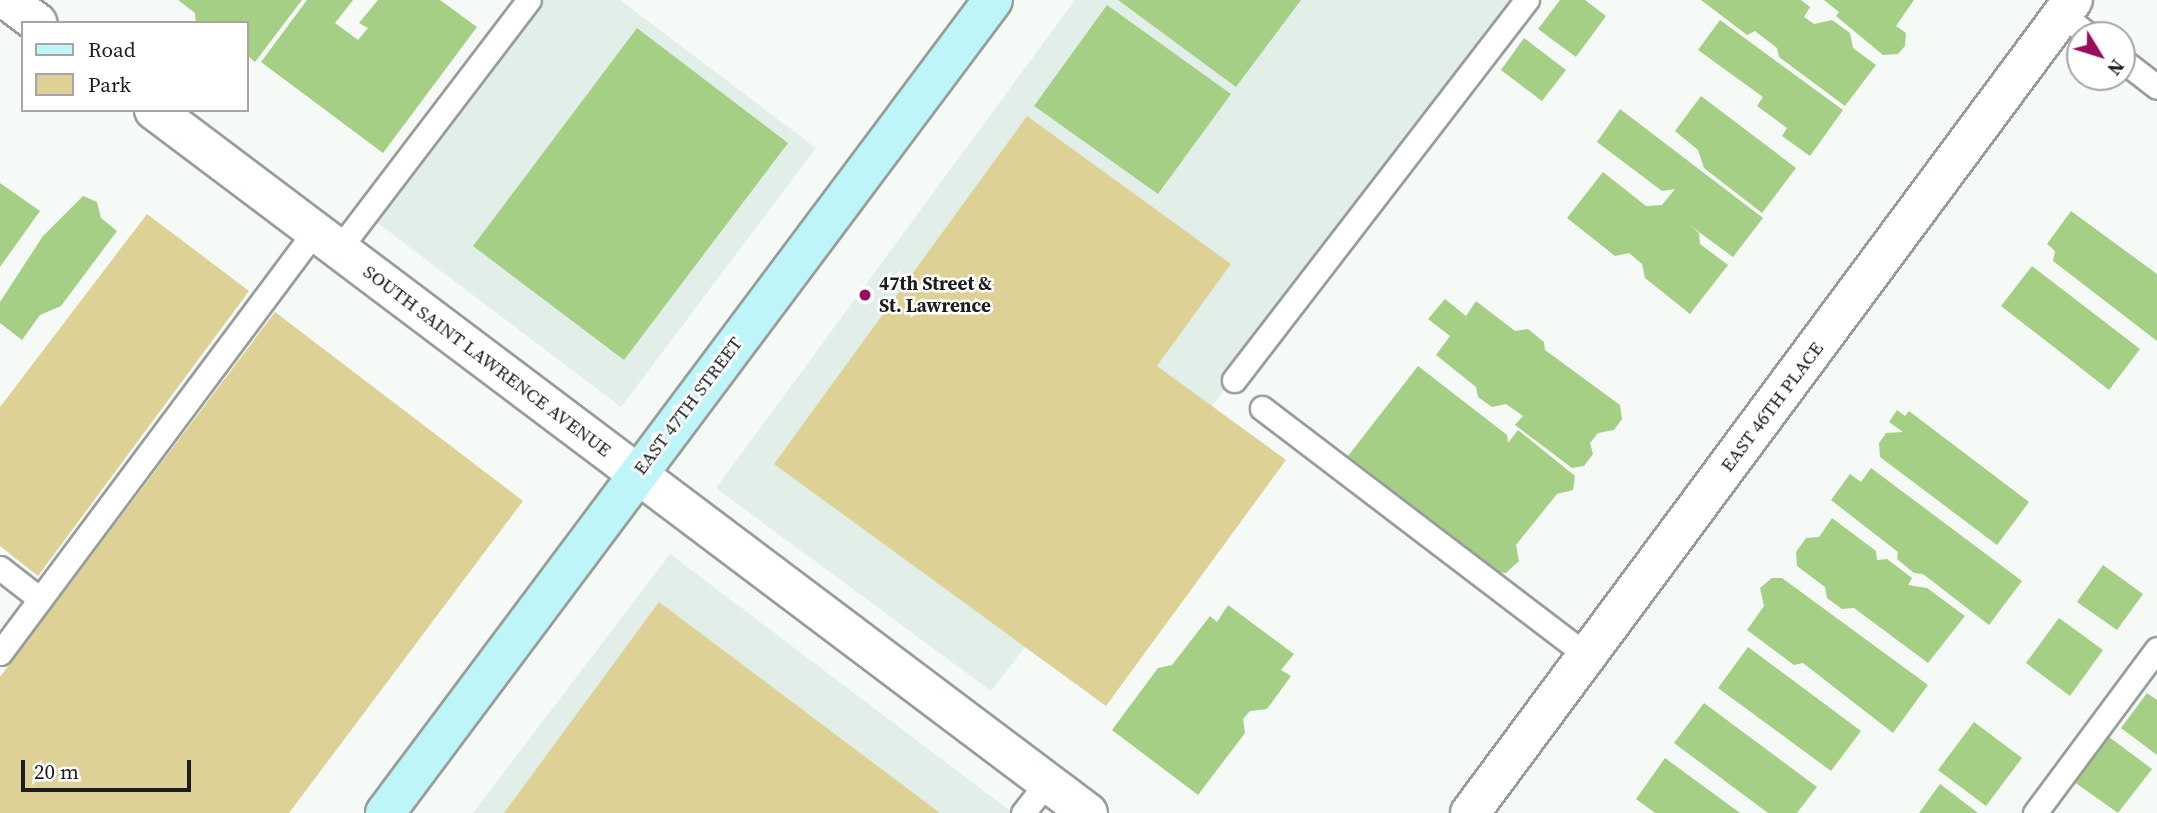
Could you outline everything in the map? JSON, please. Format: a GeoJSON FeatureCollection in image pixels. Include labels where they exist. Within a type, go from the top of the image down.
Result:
{"type":"FeatureCollection","features":[{"type":"Feature","properties":{"kind":"main road","name":"EAST 47TH STREET"},"geometry":{"type":"LineString","coordinates":[[385,813],[993,0]]}},
{"type":"Feature","properties":{"kind":"street"},"geometry":{"type":"LineString","coordinates":[[7,0],[34,21]]}},
{"type":"Feature","properties":{"kind":"street","name":"EAST 46TH PLACE"},"geometry":{"type":"LineString","coordinates":[[1471,813],[2072,11]]}},
{"type":"Feature","properties":{"kind":"street","name":"SOUTH SAINT LAWRENCE AVENUE"},"geometry":{"type":"LineString","coordinates":[[157,112],[1088,813]]}},
{"type":"Feature","properties":{"kind":"lane"},"geometry":{"type":"LineString","coordinates":[[0,653],[40,599],[327,240],[530,0]]}},
{"type":"Feature","properties":{"kind":"lane"},"geometry":{"type":"LineString","coordinates":[[1234,380],[1527,0]]}},
{"type":"Feature","properties":{"kind":"lane"},"geometry":{"type":"LineString","coordinates":[[2136,71],[2157,87]]}},
{"type":"Feature","properties":{"kind":"lane"},"geometry":{"type":"LineString","coordinates":[[1262,408],[1587,656]]}},
{"type":"Feature","properties":{"kind":"lane"},"geometry":{"type":"LineString","coordinates":[[0,568],[40,599]]}},
{"type":"Feature","properties":{"kind":"lane"},"geometry":{"type":"LineString","coordinates":[[2035,813],[2157,649]]}},
{"type":"Feature","properties":{"kind":"lane"},"geometry":{"type":"LineString","coordinates":[[1023,813],[1047,782]]}},
{"type":"Feature","properties":{"kind":"shaded area"},"geometry":{"type":"Polygon","coordinates":[[[530,0],[620,0],[816,148],[621,407],[367,215],[530,0]]]}},
{"type":"Feature","properties":{"kind":"shaded area"},"geometry":{"type":"Polygon","coordinates":[[[1075,0],[1527,0],[991,691],[716,488],[1075,0]]]}},
{"type":"Feature","properties":{"kind":"shaded area"},"geometry":{"type":"Polygon","coordinates":[[[670,554],[1013,813],[473,813],[670,554]]]}},
{"type":"Feature","properties":{"kind":"green space"},"geometry":{"type":"Polygon","coordinates":[[[1027,116],[1231,264],[1157,366],[1286,460],[1106,706],[774,464],[1027,116]]]}},
{"type":"Feature","properties":{"kind":"green space"},"geometry":{"type":"Polygon","coordinates":[[[147,214],[249,291],[38,576],[0,546],[0,407],[147,214]]]}},
{"type":"Feature","properties":{"kind":"green space"},"geometry":{"type":"Polygon","coordinates":[[[275,312],[523,501],[289,813],[0,813],[0,677],[275,312]]]}},
{"type":"Feature","properties":{"kind":"green space"},"geometry":{"type":"Polygon","coordinates":[[[659,602],[940,813],[504,813],[659,602]]]}},
{"type":"Feature","properties":{"kind":"building"},"geometry":{"type":"Polygon","coordinates":[[[178,0],[302,0],[255,62],[248,56],[248,21],[196,21],[195,13],[178,0]]]}},
{"type":"Feature","properties":{"kind":"building"},"geometry":{"type":"Polygon","coordinates":[[[307,0],[353,0],[335,23],[358,40],[368,28],[359,23],[378,0],[440,0],[477,27],[383,153],[261,62],[307,0]]]}},
{"type":"Feature","properties":{"kind":"building"},"geometry":{"type":"Polygon","coordinates":[[[1118,0],[1301,0],[1236,87],[1118,0]]]}},
{"type":"Feature","properties":{"kind":"building"},"geometry":{"type":"Polygon","coordinates":[[[1560,0],[1585,0],[1606,16],[1576,57],[1538,29],[1560,0]]]}},
{"type":"Feature","properties":{"kind":"building"},"geometry":{"type":"Polygon","coordinates":[[[1701,0],[1801,0],[1810,7],[1804,17],[1814,24],[1832,20],[1850,33],[1853,48],[1876,65],[1845,106],[1779,57],[1777,48],[1755,31],[1747,35],[1701,0]]]}},
{"type":"Feature","properties":{"kind":"building"},"geometry":{"type":"Polygon","coordinates":[[[1824,0],[1914,0],[1896,26],[1906,33],[1905,46],[1898,54],[1883,55],[1836,16],[1839,12],[1824,0]]]}},
{"type":"Feature","properties":{"kind":"building"},"geometry":{"type":"Polygon","coordinates":[[[1107,5],[1231,94],[1158,194],[1034,106],[1107,5]]]}},
{"type":"Feature","properties":{"kind":"building"},"geometry":{"type":"Polygon","coordinates":[[[1720,20],[1843,110],[1810,156],[1782,136],[1787,128],[1757,106],[1763,97],[1698,50],[1720,20]]]}},
{"type":"Feature","properties":{"kind":"building"},"geometry":{"type":"Polygon","coordinates":[[[637,28],[788,143],[624,360],[473,246],[637,28]]]}},
{"type":"Feature","properties":{"kind":"building"},"geometry":{"type":"Polygon","coordinates":[[[1524,38],[1566,70],[1542,101],[1501,70],[1524,38]]]}},
{"type":"Feature","properties":{"kind":"building"},"geometry":{"type":"Polygon","coordinates":[[[1701,96],[1796,168],[1762,213],[1704,168],[1698,150],[1675,131],[1701,96]]]}},
{"type":"Feature","properties":{"kind":"building"},"geometry":{"type":"Polygon","coordinates":[[[1620,109],[1763,218],[1733,257],[1688,224],[1699,233],[1700,244],[1728,265],[1690,314],[1645,278],[1642,264],[1629,253],[1615,256],[1567,218],[1603,172],[1646,206],[1662,205],[1675,189],[1662,191],[1597,142],[1620,109]]]}},
{"type":"Feature","properties":{"kind":"building"},"geometry":{"type":"Polygon","coordinates":[[[0,183],[40,211],[0,267],[0,183]]]}},
{"type":"Feature","properties":{"kind":"building"},"geometry":{"type":"Polygon","coordinates":[[[83,196],[97,202],[101,218],[117,231],[61,306],[40,315],[22,340],[0,323],[0,302],[43,236],[83,196]]]}},
{"type":"Feature","properties":{"kind":"building"},"geometry":{"type":"Polygon","coordinates":[[[2071,211],[2157,274],[2157,341],[2053,261],[2055,251],[2047,244],[2071,211]]]}},
{"type":"Feature","properties":{"kind":"building"},"geometry":{"type":"Polygon","coordinates":[[[2032,266],[2140,349],[2109,390],[2001,306],[2032,266]]]}},
{"type":"Feature","properties":{"kind":"building"},"geometry":{"type":"Polygon","coordinates":[[[1445,299],[1466,316],[1476,301],[1515,331],[1528,329],[1544,342],[1545,350],[1620,405],[1622,419],[1614,430],[1598,433],[1590,443],[1593,454],[1584,466],[1572,468],[1515,425],[1523,416],[1506,404],[1492,407],[1478,397],[1476,387],[1436,355],[1450,336],[1428,319],[1445,299]]]}},
{"type":"Feature","properties":{"kind":"building"},"geometry":{"type":"Polygon","coordinates":[[[1418,366],[1507,435],[1508,443],[1518,430],[1575,476],[1573,490],[1557,494],[1516,545],[1519,561],[1506,573],[1496,572],[1447,538],[1348,456],[1418,366]]]}},
{"type":"Feature","properties":{"kind":"building"},"geometry":{"type":"Polygon","coordinates":[[[1897,410],[1905,416],[1909,411],[2029,502],[1997,545],[1880,457],[1879,443],[1886,433],[1903,432],[1889,422],[1897,410]]]}},
{"type":"Feature","properties":{"kind":"building"},"geometry":{"type":"Polygon","coordinates":[[[1871,468],[2022,581],[1989,625],[1923,574],[1914,573],[1897,559],[1898,552],[1831,500],[1850,474],[1861,482],[1871,468]]]}},
{"type":"Feature","properties":{"kind":"building"},"geometry":{"type":"Polygon","coordinates":[[[1832,518],[1876,551],[1877,560],[1887,559],[1912,578],[1908,585],[1927,588],[1965,616],[1928,663],[1854,608],[1842,609],[1827,598],[1825,587],[1797,566],[1796,552],[1806,538],[1819,537],[1832,518]]]}},
{"type":"Feature","properties":{"kind":"building"},"geometry":{"type":"Polygon","coordinates":[[[2103,565],[2143,594],[2117,630],[2077,602],[2103,565]]]}},
{"type":"Feature","properties":{"kind":"building"},"geometry":{"type":"Polygon","coordinates":[[[1772,578],[1782,578],[1928,685],[1893,733],[1803,663],[1794,665],[1747,630],[1764,606],[1760,588],[1772,578]]]}},
{"type":"Feature","properties":{"kind":"building"},"geometry":{"type":"Polygon","coordinates":[[[1228,605],[1294,654],[1281,670],[1291,676],[1267,709],[1250,711],[1243,719],[1245,733],[1198,795],[1112,730],[1158,668],[1172,665],[1210,616],[1217,622],[1228,605]]]}},
{"type":"Feature","properties":{"kind":"building"},"geometry":{"type":"Polygon","coordinates":[[[2059,618],[2103,650],[2070,696],[2026,663],[2059,618]]]}},
{"type":"Feature","properties":{"kind":"building"},"geometry":{"type":"Polygon","coordinates":[[[1748,647],[1861,731],[1831,771],[1718,688],[1748,647]]]}},
{"type":"Feature","properties":{"kind":"building"},"geometry":{"type":"Polygon","coordinates":[[[2147,693],[2157,700],[2157,755],[2121,728],[2147,693]]]}},
{"type":"Feature","properties":{"kind":"building"},"geometry":{"type":"Polygon","coordinates":[[[1704,703],[1817,787],[1797,813],[1768,813],[1674,743],[1704,703]]]}},
{"type":"Feature","properties":{"kind":"building"},"geometry":{"type":"Polygon","coordinates":[[[1974,722],[2022,758],[1986,806],[1938,770],[1974,722]]]}},
{"type":"Feature","properties":{"kind":"building"},"geometry":{"type":"Polygon","coordinates":[[[2105,734],[2152,769],[2118,813],[2070,779],[2105,734]]]}},
{"type":"Feature","properties":{"kind":"building"},"geometry":{"type":"Polygon","coordinates":[[[1665,758],[1740,813],[1655,813],[1636,799],[1665,758]]]}},
{"type":"Feature","properties":{"kind":"building"},"geometry":{"type":"Polygon","coordinates":[[[1940,784],[1978,813],[1919,813],[1940,784]]]}},
{"type":"Feature","properties":{"kind":"place","name":"47th Street & St. Lawrence"},"geometry":{"type":"Point","coordinates":[865,295]}}]}
